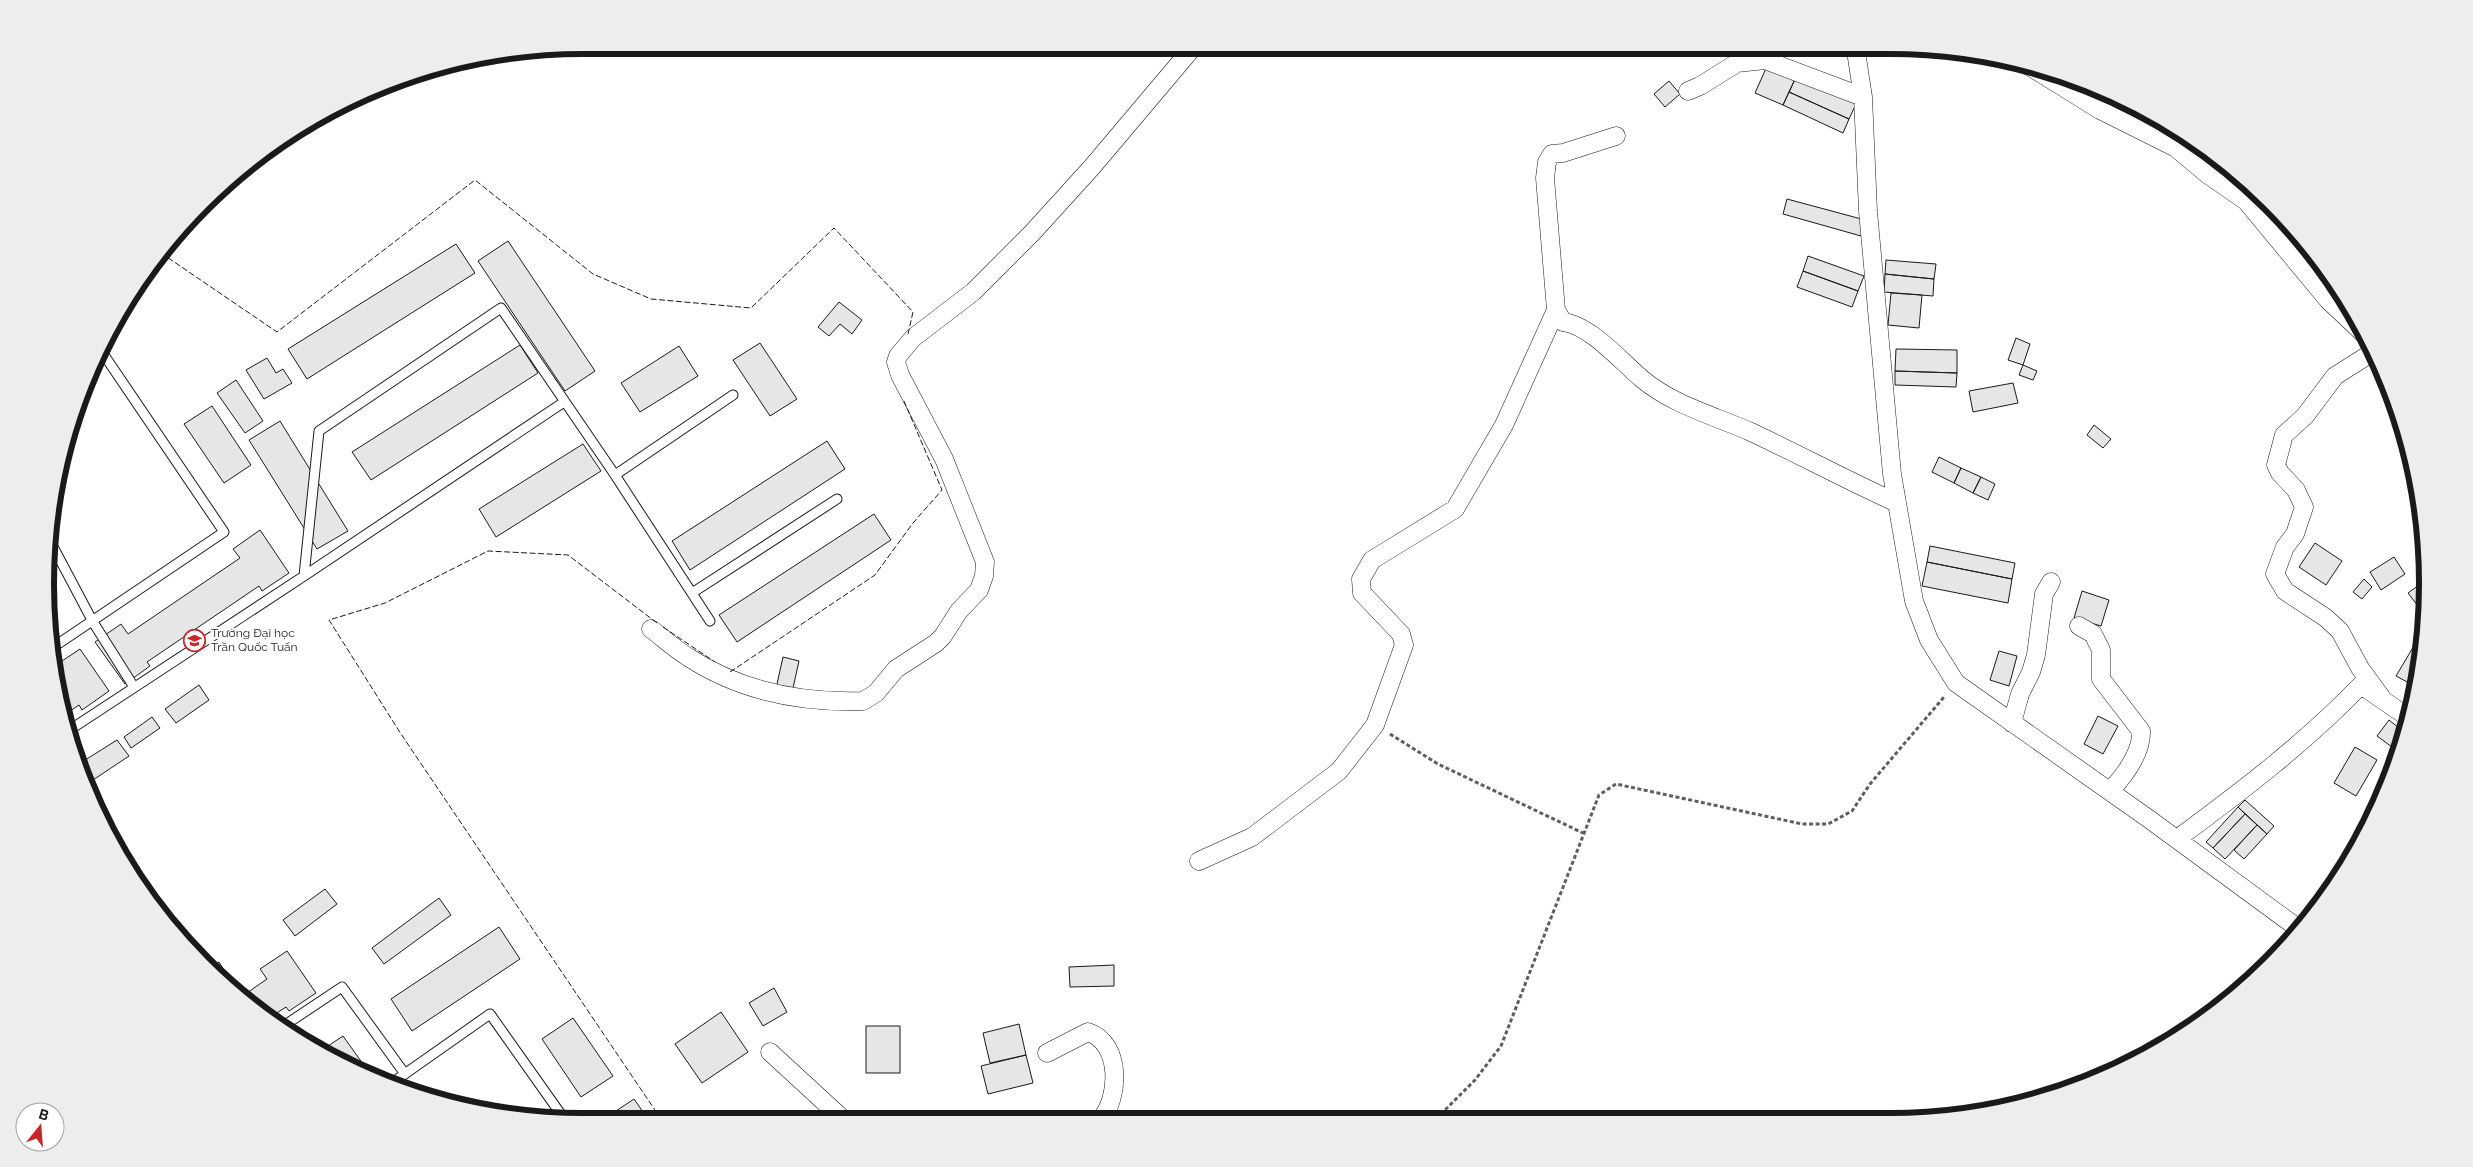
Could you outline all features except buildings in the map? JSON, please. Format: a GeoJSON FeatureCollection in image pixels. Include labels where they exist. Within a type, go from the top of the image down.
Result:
{"type":"FeatureCollection","features":[{"type":"Feature","properties":{"kind":"street"},"geometry":{"type":"LineString","coordinates":[[652,629],[687,657],[742,684],[816,702],[863,701],[870,698],[896,669],[936,643],[943,636],[954,618],[979,590],[984,576],[985,562],[944,459],[900,374],[896,362],[898,356],[913,338],[973,292],[1032,233],[1092,168],[1187,54]]}},
{"type":"Feature","properties":{"kind":"street"},"geometry":{"type":"LineString","coordinates":[[1856,54],[1863,97],[1868,211],[1892,474],[1914,601],[1929,640],[1956,683],[2177,838],[2294,925]]}},
{"type":"Feature","properties":{"kind":"street"},"geometry":{"type":"LineString","coordinates":[[1688,91],[1700,86],[1737,63],[1765,60],[1863,97]]}},
{"type":"Feature","properties":{"kind":"street"},"geometry":{"type":"LineString","coordinates":[[2050,79],[2100,110],[2176,148],[2207,174],[2246,201],[2328,300],[2348,319]]}},
{"type":"Feature","properties":{"kind":"street"},"geometry":{"type":"LineString","coordinates":[[1616,136],[1563,154],[1552,154],[1547,162],[1544,178],[1556,310],[1564,322],[1571,323],[1601,342],[1628,363],[1642,379],[1667,395],[1705,414],[1748,431],[1897,503]]}},
{"type":"Feature","properties":{"kind":"street"},"geometry":{"type":"LineString","coordinates":[[1199,861],[1252,837],[1339,771],[1375,725],[1404,645],[1401,634],[1362,592],[1361,579],[1372,560],[1455,509],[1504,425],[1556,310]]}},
{"type":"Feature","properties":{"kind":"street"},"geometry":{"type":"LineString","coordinates":[[2368,355],[2336,376],[2305,416],[2284,435],[2276,464],[2280,473],[2296,490],[2304,507],[2295,534],[2285,546],[2275,574],[2285,591],[2326,618],[2340,631],[2360,668],[2384,701]]}},
{"type":"Feature","properties":{"kind":"street"},"geometry":{"type":"LineString","coordinates":[[2012,723],[2020,694],[2031,672],[2036,655],[2044,594],[2051,582]]}},
{"type":"Feature","properties":{"kind":"street"},"geometry":{"type":"LineString","coordinates":[[2079,626],[2094,634],[2101,650],[2101,679],[2142,731],[2142,740],[2134,758],[2110,791]]}},
{"type":"Feature","properties":{"kind":"street"},"geometry":{"type":"LineString","coordinates":[[2177,838],[2252,784],[2336,710],[2361,685],[2403,714]]}},
{"type":"Feature","properties":{"kind":"street"},"geometry":{"type":"LineString","coordinates":[[1047,1053],[1088,1032],[1098,1036],[1112,1056],[1115,1074],[1109,1107],[1105,1113]]}},
{"type":"Feature","properties":{"kind":"street"},"geometry":{"type":"LineString","coordinates":[[770,1052],[836,1113]]}},
{"type":"Feature","properties":{"kind":"lane"},"geometry":{"type":"LineString","coordinates":[[304,576],[319,431],[501,308],[616,476],[710,621]]}},
{"type":"Feature","properties":{"kind":"lane"},"geometry":{"type":"LineString","coordinates":[[57,645],[224,532],[105,356]]}},
{"type":"Feature","properties":{"kind":"lane"},"geometry":{"type":"LineString","coordinates":[[616,476],[733,395]]}},
{"type":"Feature","properties":{"kind":"lane"},"geometry":{"type":"LineString","coordinates":[[74,727],[564,402]]}},
{"type":"Feature","properties":{"kind":"lane"},"geometry":{"type":"LineString","coordinates":[[692,594],[837,499]]}},
{"type":"Feature","properties":{"kind":"lane"},"geometry":{"type":"LineString","coordinates":[[55,550],[93,622],[134,687]]}},
{"type":"Feature","properties":{"kind":"lane"},"geometry":{"type":"LineString","coordinates":[[288,1023],[342,987],[405,1074]]}},
{"type":"Feature","properties":{"kind":"lane"},"geometry":{"type":"LineString","coordinates":[[397,1079],[490,1014],[560,1112]]}},
{"type":"Feature","properties":{"kind":"path"},"geometry":{"type":"LineString","coordinates":[[1442,1113],[1475,1080],[1502,1046],[1599,795],[1616,784],[1802,824],[1828,824],[1852,811],[1870,784],[1956,683]]}},
{"type":"Feature","properties":{"kind":"path"},"geometry":{"type":"LineString","coordinates":[[1375,725],[1438,764],[1583,833]]}},
{"type":"Feature","properties":{"kind":"fence"},"geometry":{"type":"LineString","coordinates":[[166,257],[277,332],[475,180],[593,274],[651,299],[751,308],[834,228],[913,312],[908,334]]}},
{"type":"Feature","properties":{"kind":"fence"},"geometry":{"type":"LineString","coordinates":[[730,672],[875,575],[913,523],[942,490],[904,401]]}},
{"type":"Feature","properties":{"kind":"fence"},"geometry":{"type":"LineString","coordinates":[[657,623],[568,555],[488,551],[385,603],[329,620],[401,734],[657,1113]]}},
{"type":"Feature","properties":{"kind":"fence"},"geometry":{"type":"LineString","coordinates":[[663,627],[715,662]]}},
{"type":"Feature","properties":{"kind":"place","name":"Trường Đại học Trần Quốc Tuấn"},"geometry":{"type":"Point","coordinates":[195,640]}}]}
